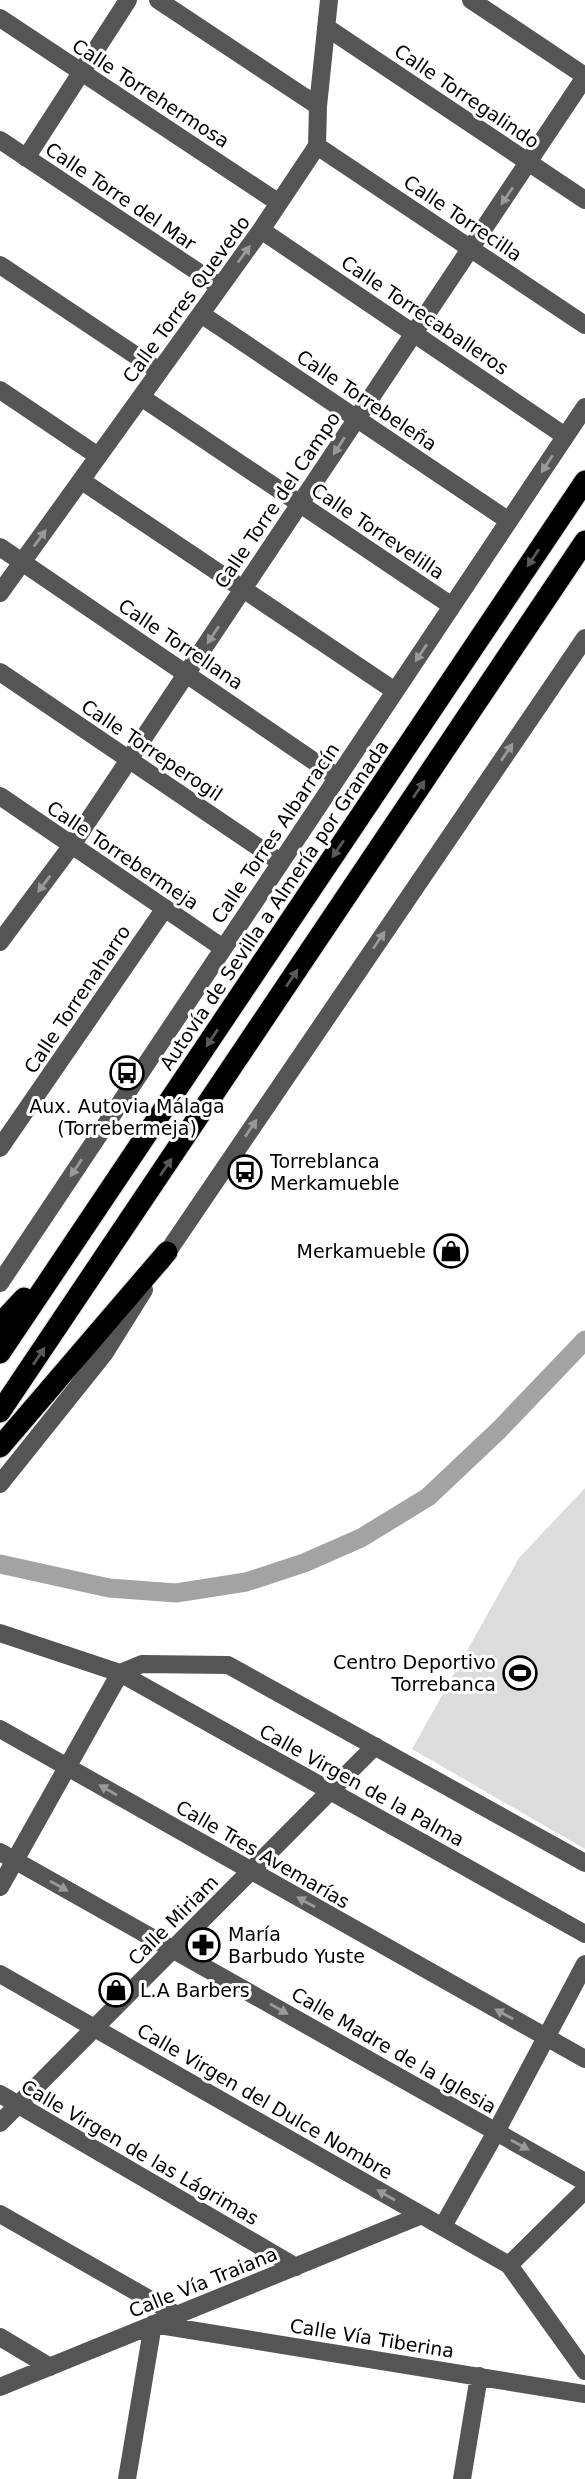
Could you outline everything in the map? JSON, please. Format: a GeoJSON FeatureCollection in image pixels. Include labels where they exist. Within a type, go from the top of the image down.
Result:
{"type":"FeatureCollection","features":[{"type":"Feature","properties":{"kind":"highway","name":"Autovía de Sevilla a Almería por Granada"},"geometry":{"type":"LineString","coordinates":[[0,1353],[585,481]]}},
{"type":"Feature","properties":{"kind":"highway"},"geometry":{"type":"LineString","coordinates":[[0,1412],[585,541]]}},
{"type":"Feature","properties":{"kind":"highway"},"geometry":{"type":"LineString","coordinates":[[0,1324],[81,1233]]}},
{"type":"Feature","properties":{"kind":"highway"},"geometry":{"type":"LineString","coordinates":[[0,1447],[167,1252]]}},
{"type":"Feature","properties":{"kind":"street"},"geometry":{"type":"LineString","coordinates":[[26,158],[128,0]]}},
{"type":"Feature","properties":{"kind":"street"},"geometry":{"type":"LineString","coordinates":[[158,0],[318,106]]}},
{"type":"Feature","properties":{"kind":"street"},"geometry":{"type":"LineString","coordinates":[[317,146],[318,106],[329,0]]}},
{"type":"Feature","properties":{"kind":"street"},"geometry":{"type":"LineString","coordinates":[[471,0],[585,77]]}},
{"type":"Feature","properties":{"kind":"street","name":"Calle Torrehermosa"},"geometry":{"type":"LineString","coordinates":[[0,19],[279,203]]}},
{"type":"Feature","properties":{"kind":"street","name":"Calle Torregalindo"},"geometry":{"type":"LineString","coordinates":[[326,27],[585,200]]}},
{"type":"Feature","properties":{"kind":"street","name":"Calle Torre del Campo"},"geometry":{"type":"LineString","coordinates":[[0,942],[72,845],[130,760],[585,77]]}},
{"type":"Feature","properties":{"kind":"street","name":"Calle Torre del Mar"},"geometry":{"type":"LineString","coordinates":[[0,140],[219,286]]}},
{"type":"Feature","properties":{"kind":"street","name":"Calle Torres Quevedo"},"geometry":{"type":"LineString","coordinates":[[0,593],[261,230],[317,146]]}},
{"type":"Feature","properties":{"kind":"street","name":"Calle Torrecilla"},"geometry":{"type":"LineString","coordinates":[[317,146],[585,325]]}},
{"type":"Feature","properties":{"kind":"street","name":"Calle Torrecaballeros"},"geometry":{"type":"LineString","coordinates":[[261,230],[565,436]]}},
{"type":"Feature","properties":{"kind":"street"},"geometry":{"type":"LineString","coordinates":[[0,265],[159,371]]}},
{"type":"Feature","properties":{"kind":"street","name":"Calle Torrebeleña"},"geometry":{"type":"LineString","coordinates":[[201,314],[509,522]]}},
{"type":"Feature","properties":{"kind":"street"},"geometry":{"type":"LineString","coordinates":[[0,390],[98,456]]}},
{"type":"Feature","properties":{"kind":"street","name":"Calle Torrevelilla"},"geometry":{"type":"LineString","coordinates":[[141,397],[452,606]]}},
{"type":"Feature","properties":{"kind":"street","name":"Calle Torres Albarracín"},"geometry":{"type":"LineString","coordinates":[[0,1281],[585,407]]}},
{"type":"Feature","properties":{"kind":"street"},"geometry":{"type":"LineString","coordinates":[[82,481],[395,691]]}},
{"type":"Feature","properties":{"kind":"street","name":"Calle Torrellana"},"geometry":{"type":"LineString","coordinates":[[0,547],[337,777]]}},
{"type":"Feature","properties":{"kind":"street"},"geometry":{"type":"LineString","coordinates":[[0,1484],[104,1354],[167,1252],[585,638]]}},
{"type":"Feature","properties":{"kind":"street","name":"Calle Torreperogil"},"geometry":{"type":"LineString","coordinates":[[0,672],[280,862]]}},
{"type":"Feature","properties":{"kind":"street","name":"Calle Torrebermeja"},"geometry":{"type":"LineString","coordinates":[[0,796],[223,948]]}},
{"type":"Feature","properties":{"kind":"street","name":"Calle Torrenaharro"},"geometry":{"type":"LineString","coordinates":[[0,1149],[165,908]]}},
{"type":"Feature","properties":{"kind":"street","name":"Calle Virgen de la Palma"},"geometry":{"type":"LineString","coordinates":[[0,1633],[120,1673],[585,1934]]}},
{"type":"Feature","properties":{"kind":"street"},"geometry":{"type":"LineString","coordinates":[[0,1887],[7,1856],[68,1767],[120,1673],[142,1664],[228,1665],[585,1863]]}},
{"type":"Feature","properties":{"kind":"street","name":"Calle Tres Avemarías"},"geometry":{"type":"LineString","coordinates":[[0,1729],[585,2059]]}},
{"type":"Feature","properties":{"kind":"street","name":"Calle Miriam"},"geometry":{"type":"LineString","coordinates":[[0,2123],[375,1746]]}},
{"type":"Feature","properties":{"kind":"street","name":"Calle Madre de la Iglesia"},"geometry":{"type":"LineString","coordinates":[[7,1856],[585,2182]]}},
{"type":"Feature","properties":{"kind":"street"},"geometry":{"type":"LineString","coordinates":[[443,2226],[585,1964]]}},
{"type":"Feature","properties":{"kind":"street","name":"Calle Virgen del Dulce Nombre"},"geometry":{"type":"LineString","coordinates":[[0,1974],[509,2265]]}},
{"type":"Feature","properties":{"kind":"street","name":"Calle Virgen de las Lágrimas"},"geometry":{"type":"LineString","coordinates":[[0,2094],[296,2267]]}},
{"type":"Feature","properties":{"kind":"street"},"geometry":{"type":"LineString","coordinates":[[585,2190],[509,2265],[585,2371]]}},
{"type":"Feature","properties":{"kind":"street"},"geometry":{"type":"LineString","coordinates":[[0,2214],[177,2315]]}},
{"type":"Feature","properties":{"kind":"street","name":"Calle Vía Traiana"},"geometry":{"type":"LineString","coordinates":[[0,2387],[422,2215]]}},
{"type":"Feature","properties":{"kind":"street"},"geometry":{"type":"LineString","coordinates":[[127,2479],[153,2324]]}},
{"type":"Feature","properties":{"kind":"street","name":"Calle Vía Tiberina"},"geometry":{"type":"LineString","coordinates":[[153,2324],[585,2393]]}},
{"type":"Feature","properties":{"kind":"street"},"geometry":{"type":"LineString","coordinates":[[0,2337],[50,2367]]}},
{"type":"Feature","properties":{"kind":"street"},"geometry":{"type":"LineString","coordinates":[[462,2479],[479,2376]]}},
{"type":"Feature","properties":{"kind":"shaded area","name":"Centro Deportivo Torrebanca"},"geometry":{"type":"Polygon","coordinates":[[[585,1488],[585,1849],[412,1749],[519,1558],[585,1488]]]}},
{"type":"Feature","properties":{"kind":"waterway"},"geometry":{"type":"LineString","coordinates":[[0,1564],[109,1588],[176,1593],[246,1582],[304,1563],[361,1538],[428,1497],[499,1430],[585,1340]]}},
{"type":"Feature","properties":{"kind":"place","name":"Aux. Autovia Málaga (Torrebermeja)"},"geometry":{"type":"Point","coordinates":[127,1073]}},
{"type":"Feature","properties":{"kind":"place","name":"Torreblanca Merkamueble"},"geometry":{"type":"Point","coordinates":[245,1172]}},
{"type":"Feature","properties":{"kind":"place","name":"Merkamueble"},"geometry":{"type":"Point","coordinates":[451,1251]}},
{"type":"Feature","properties":{"kind":"place","name":"Centro Deportivo Torrebanca"},"geometry":{"type":"Point","coordinates":[520,1673]}},
{"type":"Feature","properties":{"kind":"place","name":"María Barbudo Yuste"},"geometry":{"type":"Point","coordinates":[203,1945]}},
{"type":"Feature","properties":{"kind":"place","name":"L.A Barbers"},"geometry":{"type":"Point","coordinates":[116,1990]}}]}
